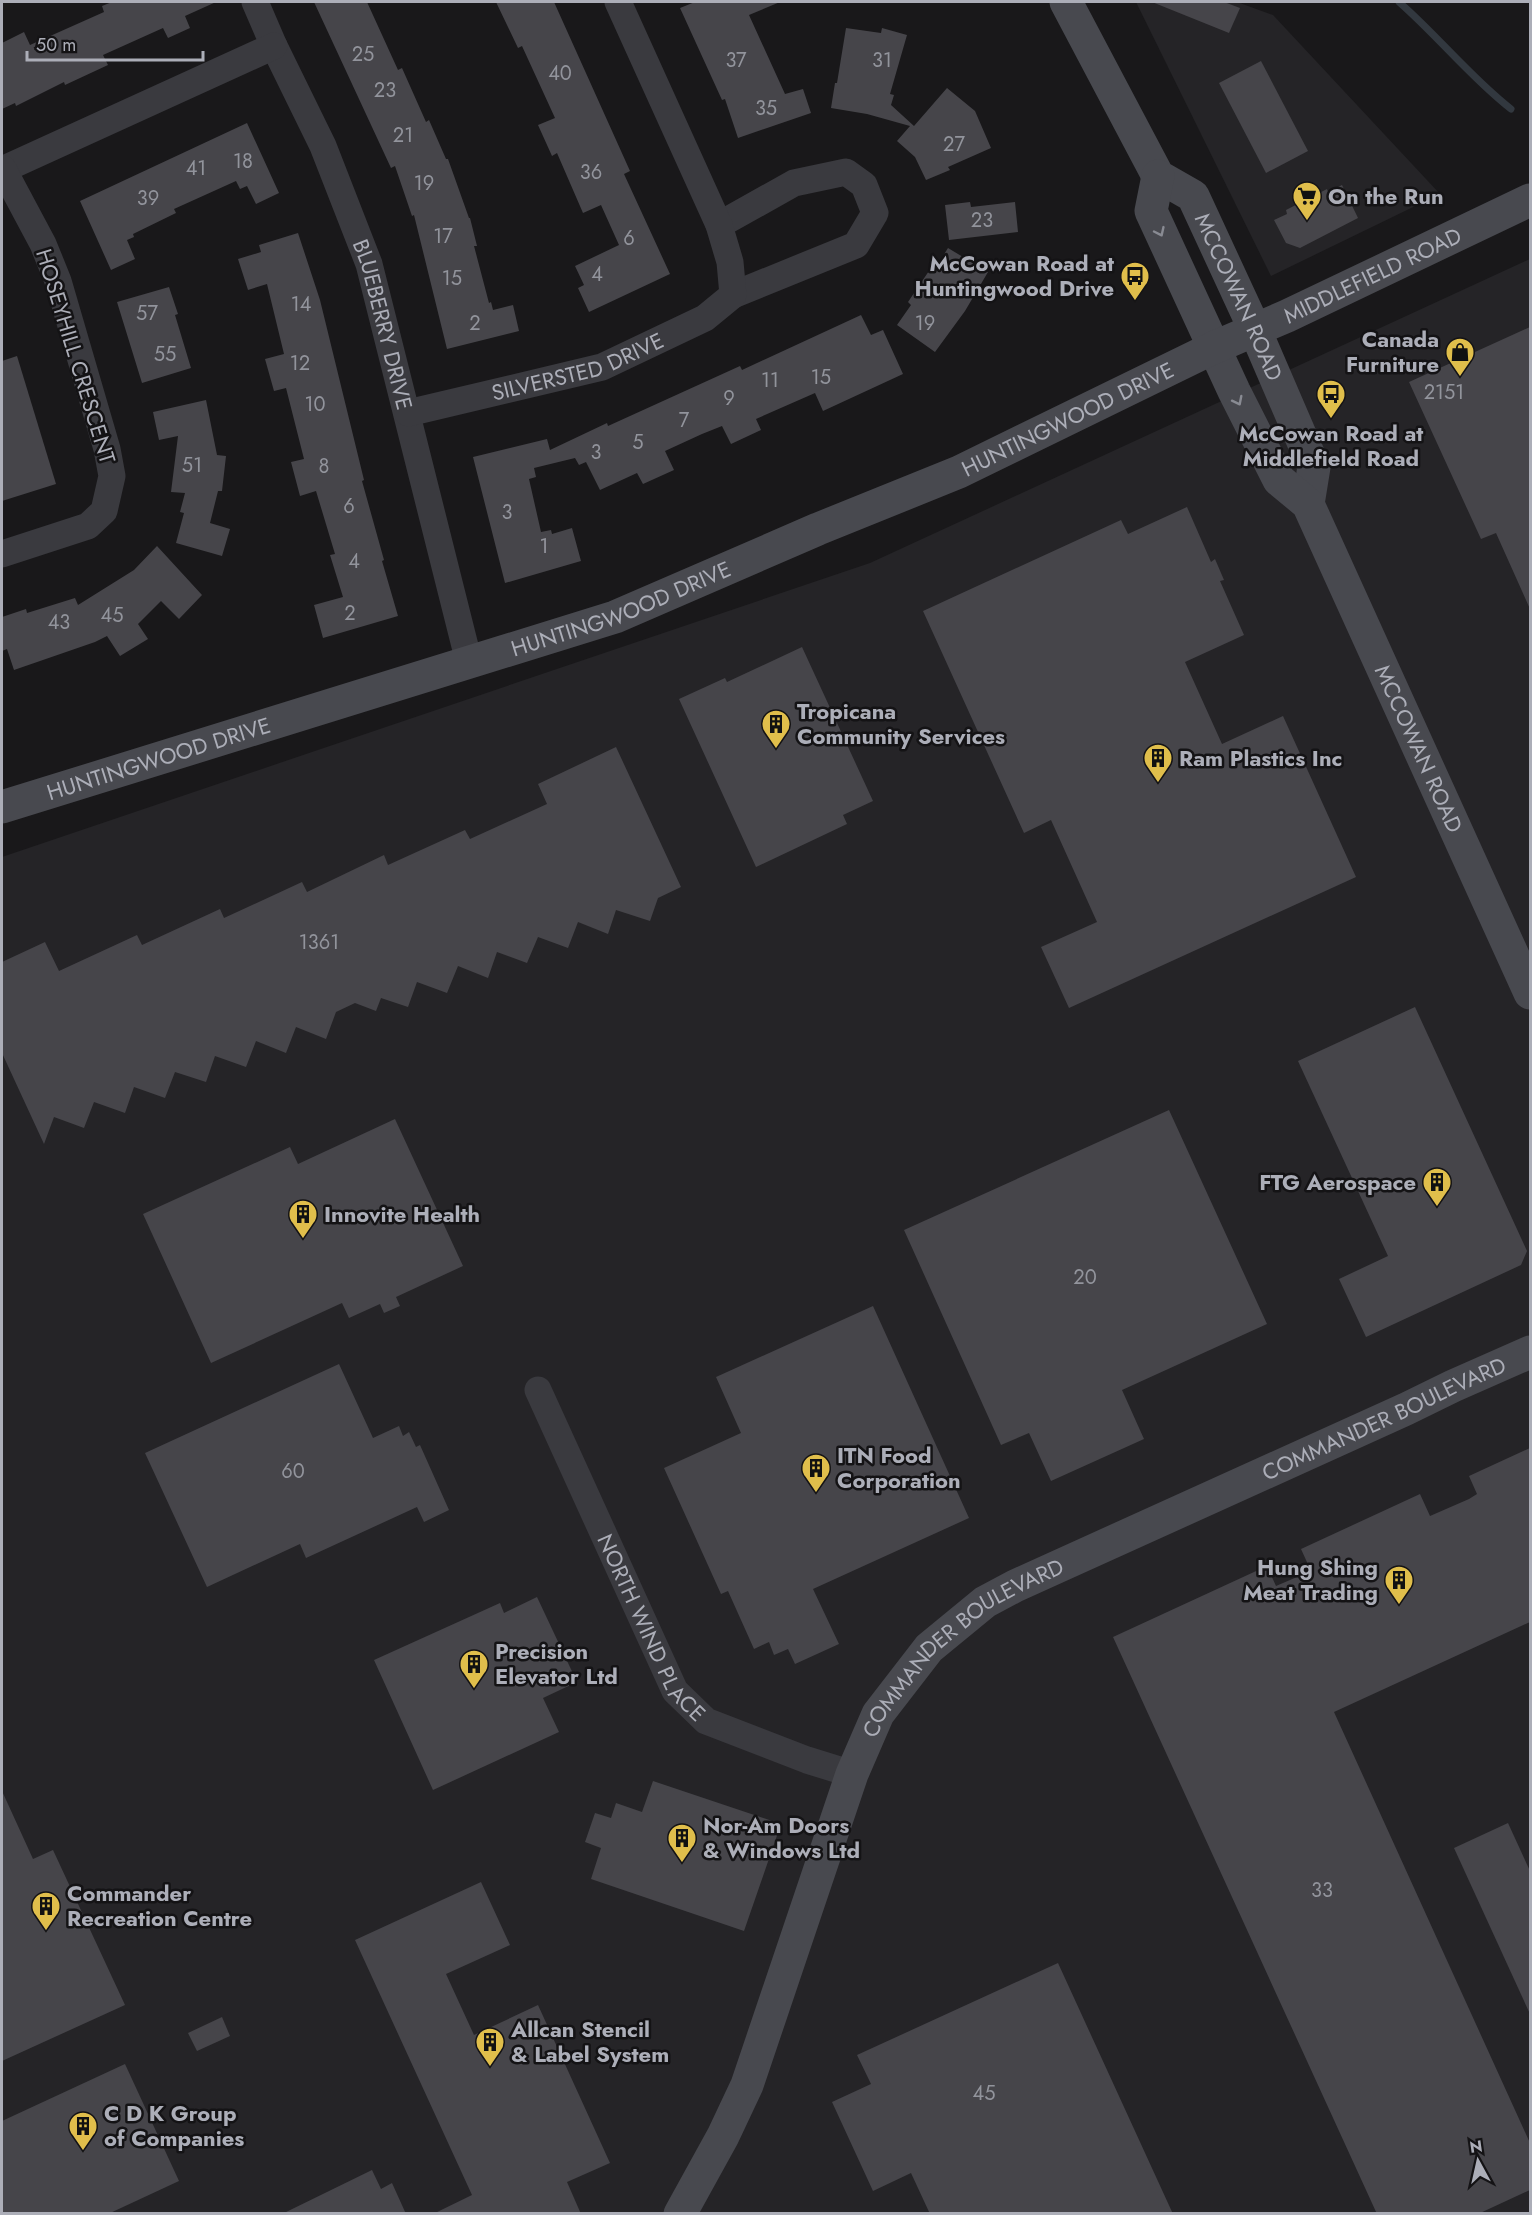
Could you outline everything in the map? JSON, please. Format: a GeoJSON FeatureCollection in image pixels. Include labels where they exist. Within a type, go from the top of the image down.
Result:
{"type":"FeatureCollection","features":[{"type":"Feature","properties":{"kind":"street","name":"BLUEBERRY DRIVE"},"geometry":{"type":"LineString","coordinates":[[255,2],[323,146],[369,264],[469,662]]}},
{"type":"Feature","properties":{"kind":"street"},"geometry":{"type":"LineString","coordinates":[[618,2],[720,225],[730,262],[733,295]]}},
{"type":"Feature","properties":{"kind":"street"},"geometry":{"type":"LineString","coordinates":[[1066,2],[1158,176]]}},
{"type":"Feature","properties":{"kind":"street"},"geometry":{"type":"LineString","coordinates":[[2,169],[274,46]]}},
{"type":"Feature","properties":{"kind":"street","name":"HOSEYHILL CRESCENT"},"geometry":{"type":"LineString","coordinates":[[2,169],[43,244],[58,281],[107,449],[112,476],[104,511],[88,526],[2,554]]}},
{"type":"Feature","properties":{"kind":"street","name":"SILVERSTED DRIVE"},"geometry":{"type":"LineString","coordinates":[[408,413],[602,367],[705,318],[733,295],[856,245],[875,213],[864,185],[846,172],[794,183],[720,225]]}},
{"type":"Feature","properties":{"kind":"street","name":"MCCOWAN ROAD"},"geometry":{"type":"LineString","coordinates":[[1308,504],[1314,467],[1255,330],[1193,196],[1158,176],[1151,211],[1213,348],[1279,480],[1308,504],[1530,993]]}},
{"type":"Feature","properties":{"kind":"street","name":"MIDDLEFIELD ROAD"},"geometry":{"type":"LineString","coordinates":[[1213,348],[1530,200]]}},
{"type":"Feature","properties":{"kind":"street","name":"HUNTINGWOOD DRIVE"},"geometry":{"type":"LineString","coordinates":[[2,807],[615,616],[818,529],[959,472],[1213,348]]}},
{"type":"Feature","properties":{"kind":"street","name":"COMMANDER BOULEVARD"},"geometry":{"type":"LineString","coordinates":[[680,2214],[723,2136],[747,2085],[852,1774],[878,1714],[929,1648],[985,1602],[1015,1586],[1530,1352]]}},
{"type":"Feature","properties":{"kind":"street","name":"NORTH WIND PLACE"},"geometry":{"type":"LineString","coordinates":[[538,1390],[675,1691],[706,1721],[807,1760],[852,1774]]}},
{"type":"Feature","properties":{"kind":"shaded area"},"geometry":{"type":"Polygon","coordinates":[[[1136,2],[1237,2],[1273,15],[1440,194],[1271,276],[1136,2]]]}},
{"type":"Feature","properties":{"kind":"shaded area"},"geometry":{"type":"Polygon","coordinates":[[[1530,259],[1530,2213],[2,2213],[2,857],[870,563],[1530,259]]]}},
{"type":"Feature","properties":{"kind":"building"},"geometry":{"type":"Polygon","coordinates":[[[112,2],[216,2],[185,16],[190,28],[168,38],[163,28],[103,55],[108,65],[65,85],[64,82],[16,106],[15,103],[2,109],[2,43],[24,32],[30,45],[104,12],[102,6],[112,2]]]}},
{"type":"Feature","properties":{"kind":"building"},"geometry":{"type":"Polygon","coordinates":[[[314,2],[367,2],[398,70],[402,68],[426,122],[429,120],[448,159],[470,218],[477,246],[474,246],[489,303],[491,302],[493,310],[513,305],[519,331],[447,349],[414,215],[412,216],[395,166],[391,168],[314,2]]]}},
{"type":"Feature","properties":{"kind":"building"},"geometry":{"type":"Polygon","coordinates":[[[496,2],[554,2],[630,171],[624,174],[670,274],[589,312],[578,288],[584,285],[575,266],[619,245],[601,205],[583,213],[557,153],[552,156],[538,125],[555,118],[522,46],[518,48],[496,2]]]}},
{"type":"Feature","properties":{"kind":"building"},"geometry":{"type":"Polygon","coordinates":[[[695,2],[780,2],[749,15],[785,94],[803,89],[811,113],[738,138],[725,99],[722,100],[680,8],[695,2]]]}},
{"type":"Feature","properties":{"kind":"building"},"geometry":{"type":"Polygon","coordinates":[[[1152,2],[1224,2],[1240,8],[1229,33],[1152,2]]]}},
{"type":"Feature","properties":{"kind":"building"},"geometry":{"type":"Polygon","coordinates":[[[846,28],[881,33],[882,28],[907,35],[890,94],[894,95],[891,105],[914,126],[947,88],[975,111],[991,148],[948,167],[950,170],[926,180],[915,157],[897,141],[910,126],[867,114],[831,108],[846,28]]]}},
{"type":"Feature","properties":{"kind":"building"},"geometry":{"type":"Polygon","coordinates":[[[1261,61],[1308,151],[1266,173],[1219,83],[1261,61]]]}},
{"type":"Feature","properties":{"kind":"building"},"geometry":{"type":"Polygon","coordinates":[[[247,123],[279,193],[256,204],[247,186],[240,189],[236,181],[174,209],[176,213],[133,234],[134,237],[127,240],[135,259],[111,270],[80,201],[247,123]]]}},
{"type":"Feature","properties":{"kind":"building"},"geometry":{"type":"Polygon","coordinates":[[[1342,185],[1358,218],[1300,248],[1286,243],[1274,220],[1287,214],[1286,210],[1327,189],[1328,192],[1342,185]]]}},
{"type":"Feature","properties":{"kind":"building"},"geometry":{"type":"Polygon","coordinates":[[[970,202],[971,207],[1015,202],[1018,232],[949,240],[945,205],[970,202]]]}},
{"type":"Feature","properties":{"kind":"building"},"geometry":{"type":"Polygon","coordinates":[[[298,233],[320,300],[364,480],[362,481],[398,616],[323,638],[314,605],[343,597],[330,555],[335,554],[316,491],[300,496],[291,462],[304,459],[286,388],[274,391],[265,359],[284,354],[267,284],[248,290],[238,259],[261,252],[259,245],[298,233]]]}},
{"type":"Feature","properties":{"kind":"building"},"geometry":{"type":"Polygon","coordinates":[[[948,248],[988,272],[965,311],[935,352],[897,325],[911,305],[908,302],[933,265],[936,267],[948,248]]]}},
{"type":"Feature","properties":{"kind":"building"},"geometry":{"type":"Polygon","coordinates":[[[169,287],[191,368],[142,383],[117,302],[169,287]]]}},
{"type":"Feature","properties":{"kind":"building"},"geometry":{"type":"Polygon","coordinates":[[[861,315],[871,335],[883,330],[903,374],[823,411],[815,393],[756,419],[761,430],[731,444],[722,426],[702,434],[665,451],[674,470],[643,484],[637,473],[600,490],[586,462],[579,465],[575,458],[534,468],[536,477],[529,479],[541,532],[551,530],[552,534],[572,528],[581,561],[505,583],[473,457],[547,439],[550,450],[740,366],[742,370],[861,315]]]}},
{"type":"Feature","properties":{"kind":"building"},"geometry":{"type":"Polygon","coordinates":[[[1530,327],[1530,609],[1496,533],[1481,539],[1409,382],[1530,327]]]}},
{"type":"Feature","properties":{"kind":"building"},"geometry":{"type":"Polygon","coordinates":[[[17,356],[56,484],[2,501],[2,361],[17,356]]]}},
{"type":"Feature","properties":{"kind":"building"},"geometry":{"type":"Polygon","coordinates":[[[206,400],[217,455],[226,456],[222,491],[218,491],[210,523],[230,529],[222,556],[176,543],[184,513],[180,512],[185,493],[171,492],[178,436],[159,440],[153,412],[206,400]]]}},
{"type":"Feature","properties":{"kind":"building","name":"Ram Plastics Inc"},"geometry":{"type":"Polygon","coordinates":[[[1187,507],[1211,562],[1215,559],[1224,580],[1220,581],[1244,635],[1185,662],[1222,744],[1283,716],[1356,877],[1069,1008],[1041,947],[1097,922],[1051,820],[1024,833],[923,611],[1121,520],[1128,534],[1187,507]]]}},
{"type":"Feature","properties":{"kind":"building"},"geometry":{"type":"Polygon","coordinates":[[[157,546],[202,595],[179,619],[161,601],[138,624],[148,639],[120,656],[107,636],[14,670],[7,649],[2,651],[2,617],[26,609],[27,613],[75,598],[78,605],[134,570],[157,546]]]}},
{"type":"Feature","properties":{"kind":"building","name":"Tropicana Community Services"},"geometry":{"type":"Polygon","coordinates":[[[802,647],[873,801],[843,815],[847,824],[756,867],[679,699],[725,678],[727,682],[802,647]]]}},
{"type":"Feature","properties":{"kind":"building"},"geometry":{"type":"Polygon","coordinates":[[[616,747],[681,887],[658,898],[650,921],[616,910],[608,934],[578,922],[568,948],[538,937],[527,963],[497,952],[488,978],[458,966],[447,993],[417,982],[408,1007],[381,998],[376,1011],[355,1003],[336,1012],[326,1039],[296,1027],[286,1053],[256,1041],[246,1067],[215,1056],[206,1082],[175,1072],[165,1098],[134,1087],[125,1113],[94,1102],[84,1128],[54,1117],[44,1144],[2,1053],[2,962],[45,942],[59,971],[137,935],[142,945],[220,909],[224,918],[302,882],[307,892],[384,855],[388,865],[465,830],[470,839],[547,804],[538,784],[616,747]]]}},
{"type":"Feature","properties":{"kind":"building","name":"FTG Aerospace"},"geometry":{"type":"Polygon","coordinates":[[[1415,1007],[1527,1251],[1521,1265],[1366,1337],[1339,1279],[1388,1256],[1298,1061],[1415,1007]]]}},
{"type":"Feature","properties":{"kind":"building"},"geometry":{"type":"Polygon","coordinates":[[[1169,1110],[1267,1324],[1122,1390],[1144,1439],[1051,1481],[1029,1433],[1001,1445],[904,1230],[1169,1110]]]}},
{"type":"Feature","properties":{"kind":"building","name":"Innovite Health"},"geometry":{"type":"Polygon","coordinates":[[[395,1119],[463,1266],[396,1297],[400,1306],[384,1313],[380,1304],[349,1318],[342,1303],[211,1363],[143,1214],[290,1147],[298,1164],[395,1119]]]}},
{"type":"Feature","properties":{"kind":"building","name":"ITN Food Corporation"},"geometry":{"type":"Polygon","coordinates":[[[873,1306],[969,1518],[813,1589],[839,1644],[795,1664],[788,1649],[774,1655],[769,1642],[754,1649],[728,1591],[721,1594],[664,1468],[741,1433],[716,1377],[873,1306]]]}},
{"type":"Feature","properties":{"kind":"building"},"geometry":{"type":"Polygon","coordinates":[[[339,1364],[373,1438],[399,1426],[403,1436],[409,1432],[416,1447],[420,1445],[449,1510],[424,1522],[417,1507],[306,1558],[300,1544],[207,1587],[145,1453],[339,1364]]]}},
{"type":"Feature","properties":{"kind":"building"},"geometry":{"type":"Polygon","coordinates":[[[1530,1448],[1530,1622],[1334,1712],[1530,2143],[1530,2190],[1478,2214],[1377,2214],[1113,1637],[1267,1566],[1276,1586],[1311,1571],[1301,1549],[1420,1494],[1430,1516],[1469,1499],[1477,1494],[1469,1476],[1530,1448]]]}},
{"type":"Feature","properties":{"kind":"building","name":"Precision Elevator Ltd"},"geometry":{"type":"Polygon","coordinates":[[[537,1597],[577,1682],[543,1698],[559,1732],[433,1790],[374,1660],[500,1603],[504,1613],[537,1597]]]}},
{"type":"Feature","properties":{"kind":"building","name":"Nor-Am Doors & Windows Ltd"},"geometry":{"type":"Polygon","coordinates":[[[653,1781],[781,1824],[744,1931],[591,1879],[601,1848],[585,1842],[595,1813],[611,1818],[616,1803],[642,1812],[653,1781]]]}},
{"type":"Feature","properties":{"kind":"building","name":"Commander Recreation Centre"},"geometry":{"type":"Polygon","coordinates":[[[2,1791],[33,1859],[53,1850],[125,2005],[2,2061],[2,1791]]]}},
{"type":"Feature","properties":{"kind":"building"},"geometry":{"type":"Polygon","coordinates":[[[1508,1823],[1530,1871],[1530,2014],[1454,1848],[1508,1823]]]}},
{"type":"Feature","properties":{"kind":"building","name":"Allcan Stencil & Label System"},"geometry":{"type":"Polygon","coordinates":[[[481,1882],[510,1945],[446,1974],[474,2035],[538,2005],[610,2163],[567,2182],[581,2214],[433,2214],[472,2195],[355,1940],[481,1882]]]}},
{"type":"Feature","properties":{"kind":"building"},"geometry":{"type":"Polygon","coordinates":[[[1058,1963],[1173,2214],[930,2214],[911,2173],[873,2191],[832,2102],[871,2084],[857,2055],[1058,1963]]]}},
{"type":"Feature","properties":{"kind":"building"},"geometry":{"type":"Polygon","coordinates":[[[222,2017],[230,2036],[197,2051],[188,2033],[222,2017]]]}},
{"type":"Feature","properties":{"kind":"building","name":"C D K Group of Companies"},"geometry":{"type":"Polygon","coordinates":[[[125,2064],[179,2181],[108,2214],[2,2214],[2,2121],[125,2064]]]}},
{"type":"Feature","properties":{"kind":"building"},"geometry":{"type":"Polygon","coordinates":[[[372,2170],[381,2189],[392,2183],[406,2214],[282,2214],[372,2170]]]}},
{"type":"Feature","properties":{"kind":"waterway"},"geometry":{"type":"LineString","coordinates":[[1399,2],[1482,84],[1511,109]]}},
{"type":"Feature","properties":{"kind":"place","name":"On the Run"},"geometry":{"type":"Point","coordinates":[1307,222]}},
{"type":"Feature","properties":{"kind":"place","name":"McCowan Road at Huntingwood Drive"},"geometry":{"type":"Point","coordinates":[1135,302]}},
{"type":"Feature","properties":{"kind":"place","name":"Canada Furniture"},"geometry":{"type":"Point","coordinates":[1460,378]}},
{"type":"Feature","properties":{"kind":"place","name":"McCowan Road at Middlefield Road"},"geometry":{"type":"Point","coordinates":[1331,420]}},
{"type":"Feature","properties":{"kind":"place","name":"Tropicana Community Services"},"geometry":{"type":"Point","coordinates":[776,750]}},
{"type":"Feature","properties":{"kind":"place","name":"Ram Plastics Inc"},"geometry":{"type":"Point","coordinates":[1158,784]}},
{"type":"Feature","properties":{"kind":"place","name":"FTG Aerospace"},"geometry":{"type":"Point","coordinates":[1437,1208]}},
{"type":"Feature","properties":{"kind":"place","name":"Innovite Health"},"geometry":{"type":"Point","coordinates":[303,1240]}},
{"type":"Feature","properties":{"kind":"place","name":"ITN Food Corporation"},"geometry":{"type":"Point","coordinates":[816,1494]}},
{"type":"Feature","properties":{"kind":"place","name":"Hung Shing Meat Trading"},"geometry":{"type":"Point","coordinates":[1399,1606]}},
{"type":"Feature","properties":{"kind":"place","name":"Precision Elevator Ltd"},"geometry":{"type":"Point","coordinates":[474,1690]}},
{"type":"Feature","properties":{"kind":"place","name":"Nor-Am Doors & Windows Ltd"},"geometry":{"type":"Point","coordinates":[682,1864]}},
{"type":"Feature","properties":{"kind":"place","name":"Commander Recreation Centre"},"geometry":{"type":"Point","coordinates":[46,1932]}},
{"type":"Feature","properties":{"kind":"place","name":"Allcan Stencil & Label System"},"geometry":{"type":"Point","coordinates":[490,2068]}},
{"type":"Feature","properties":{"kind":"place","name":"C D K Group of Companies"},"geometry":{"type":"Point","coordinates":[83,2152]}}]}
